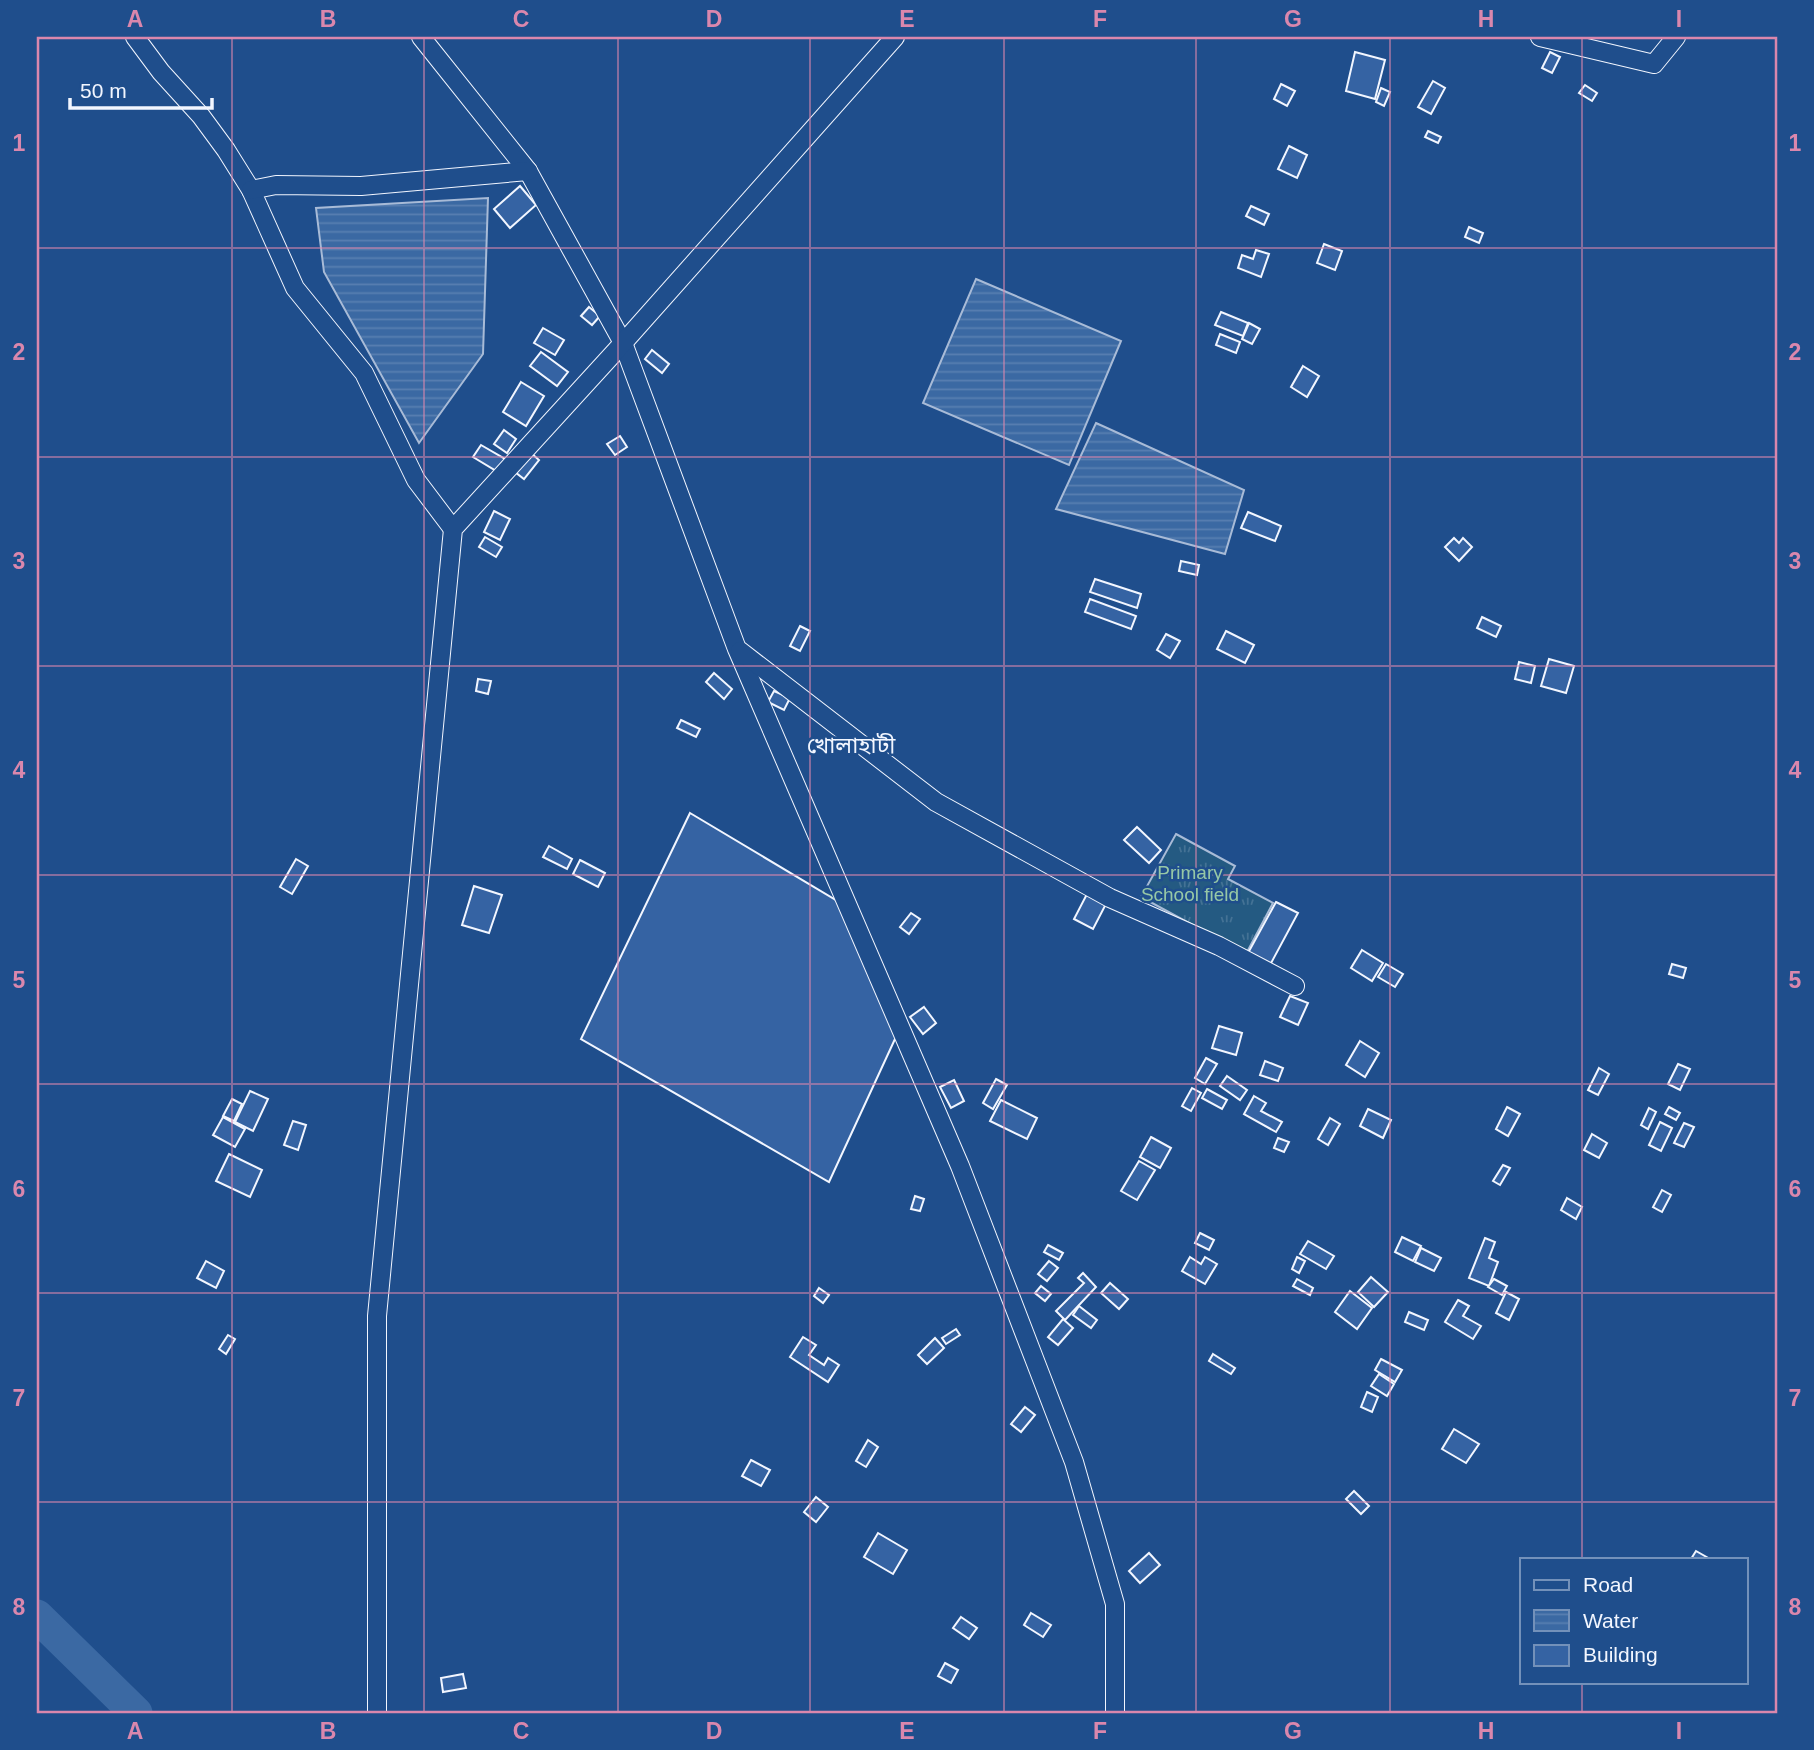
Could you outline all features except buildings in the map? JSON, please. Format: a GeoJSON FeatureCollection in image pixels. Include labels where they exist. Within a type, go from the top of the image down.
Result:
{"type":"FeatureCollection","features":[{"type":"Feature","properties":{"kind":"street"},"geometry":{"type":"LineString","coordinates":[[135,37],[226,149],[251,190],[295,288],[364,373],[416,480],[453,529]]}},
{"type":"Feature","properties":{"kind":"street"},"geometry":{"type":"LineString","coordinates":[[421,37],[528,171],[623,342],[737,649],[960,1166],[1074,1462],[1115,1604],[1115,1713]]}},
{"type":"Feature","properties":{"kind":"street"},"geometry":{"type":"LineString","coordinates":[[377,1713],[377,1317],[453,529],[895,37]]}},
{"type":"Feature","properties":{"kind":"street"},"geometry":{"type":"LineString","coordinates":[[1540,37],[1654,64],[1676,37]]}},
{"type":"Feature","properties":{"kind":"street"},"geometry":{"type":"LineString","coordinates":[[251,190],[276,185],[361,186],[528,171]]}},
{"type":"Feature","properties":{"kind":"street"},"geometry":{"type":"LineString","coordinates":[[737,649],[936,802],[1110,898],[1219,946],[1295,986]]}},
{"type":"Feature","properties":{"kind":"green space","name":"Primary School field"},"geometry":{"type":"Polygon","coordinates":[[[1176,834],[1235,866],[1228,879],[1273,903],[1246,954],[1141,897],[1176,834]]]}},
{"type":"Feature","properties":{"kind":"water"},"geometry":{"type":"Polygon","coordinates":[[[488,198],[483,354],[419,443],[324,272],[316,208],[488,198]]]}},
{"type":"Feature","properties":{"kind":"water"},"geometry":{"type":"Polygon","coordinates":[[[976,279],[1121,341],[1069,465],[923,403],[976,279]]]}},
{"type":"Feature","properties":{"kind":"water"},"geometry":{"type":"Polygon","coordinates":[[[1096,423],[1244,490],[1225,554],[1056,509],[1096,423]]]}},
{"type":"Feature","properties":{"kind":"waterway"},"geometry":{"type":"LineString","coordinates":[[37,1616],[136,1713]]}},
{"type":"Feature","properties":{"kind":"district","name":"খোলাহাটী"},"geometry":{"type":"Point","coordinates":[851,745]}}]}
